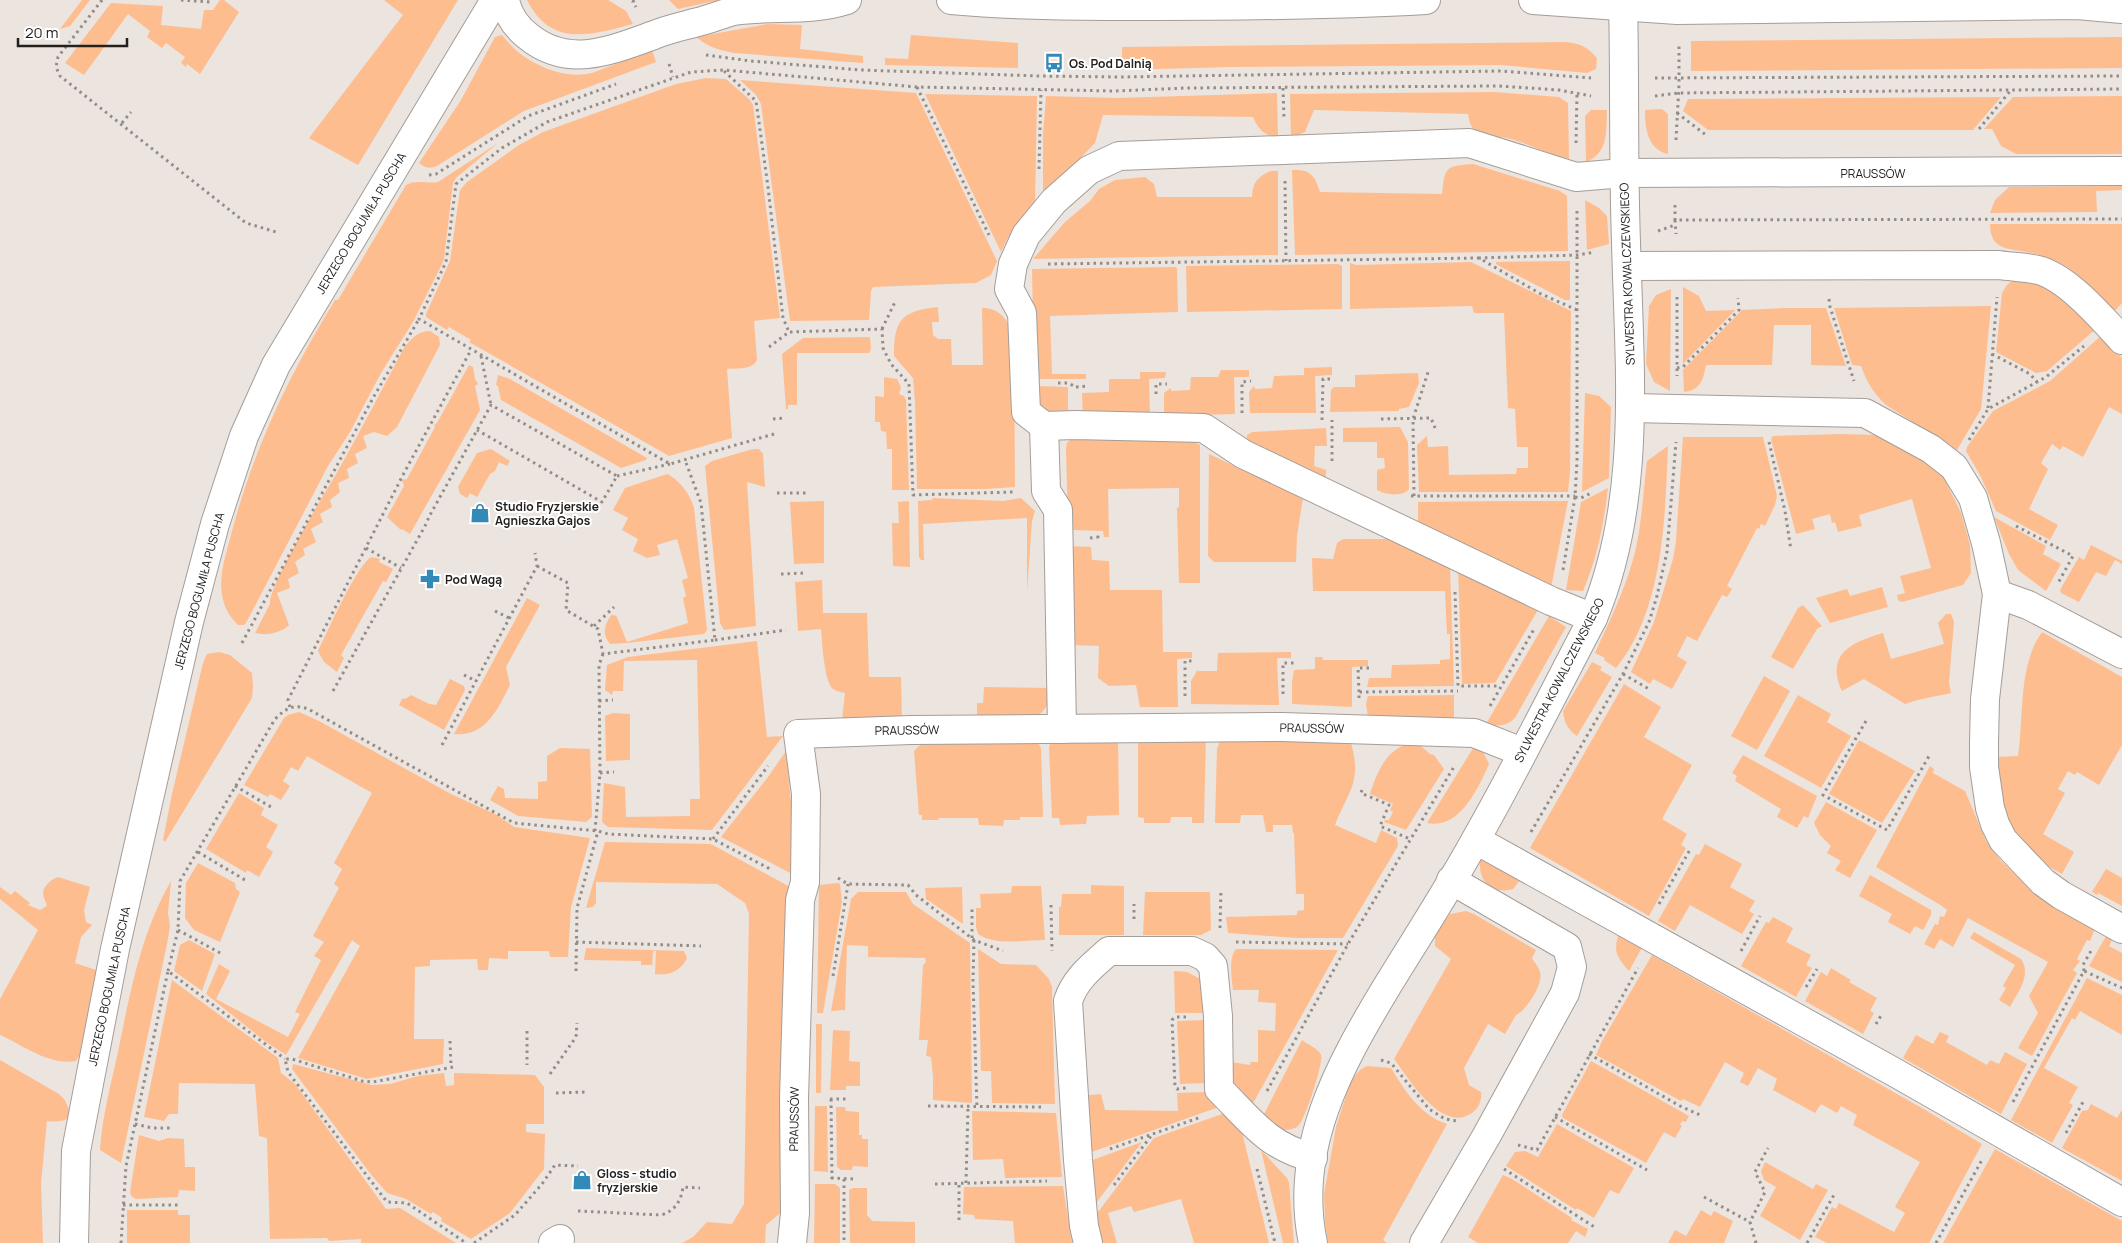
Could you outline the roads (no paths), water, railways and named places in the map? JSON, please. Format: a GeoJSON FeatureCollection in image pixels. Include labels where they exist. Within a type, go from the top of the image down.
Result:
{"type":"FeatureCollection","features":[{"type":"Feature","properties":{"kind":"street","name":"JERZEGO BOGUMIŁA PUSCHA"},"geometry":{"type":"LineString","coordinates":[[74,1243],[76,1151],[115,949],[189,622],[215,524],[244,436],[276,366],[495,0]]}},
{"type":"Feature","properties":{"kind":"street"},"geometry":{"type":"LineString","coordinates":[[505,0],[512,19],[538,45],[578,56],[600,53],[656,34],[733,12],[819,6],[847,0]]}},
{"type":"Feature","properties":{"kind":"street"},"geometry":{"type":"LineString","coordinates":[[952,0],[998,4],[1154,6],[1322,5],[1426,0]]}},
{"type":"Feature","properties":{"kind":"street"},"geometry":{"type":"LineString","coordinates":[[1533,0],[1624,4],[1687,10],[2088,3],[2122,9]]}},
{"type":"Feature","properties":{"kind":"street","name":"SYLWESTRA KOWALCZEWSKIEGO"},"geometry":{"type":"LineString","coordinates":[[1313,1243],[1308,1223],[1308,1180],[1326,1104],[1350,1050],[1476,840],[1593,618],[1613,564],[1620,525],[1630,441],[1631,408],[1624,173],[1624,4]]}},
{"type":"Feature","properties":{"kind":"street","name":"PRAUSSÓW"},"geometry":{"type":"LineString","coordinates":[[1044,426],[1026,412],[1022,313],[1009,289],[1014,264],[1026,235],[1043,213],[1089,170],[1120,156],[1469,143],[1576,176],[1624,173],[2122,171]]}},
{"type":"Feature","properties":{"kind":"street"},"geometry":{"type":"LineString","coordinates":[[1627,266],[1999,265],[2040,270],[2059,281],[2086,302],[2115,332]]}},
{"type":"Feature","properties":{"kind":"street"},"geometry":{"type":"LineString","coordinates":[[1631,408],[1865,413],[1931,449],[1954,467],[1973,498],[1997,594],[1985,699],[1984,742],[1984,767],[1990,808],[1995,824],[2003,840],[2043,882],[2061,895],[2122,929]]}},
{"type":"Feature","properties":{"kind":"street"},"geometry":{"type":"LineString","coordinates":[[1062,729],[1058,510],[1046,491],[1044,426],[1204,428],[1244,454],[1551,600],[1593,618]]}},
{"type":"Feature","properties":{"kind":"street"},"geometry":{"type":"LineString","coordinates":[[1997,594],[2028,605],[2122,654]]}},
{"type":"Feature","properties":{"kind":"street","name":"PRAUSSÓW"},"geometry":{"type":"LineString","coordinates":[[792,1243],[795,1213],[794,1098],[800,900],[804,882],[806,794],[798,734],[910,730],[1282,727],[1474,733],[1522,752]]}},
{"type":"Feature","properties":{"kind":"street"},"geometry":{"type":"LineString","coordinates":[[1476,840],[2122,1202]]}},
{"type":"Feature","properties":{"kind":"street"},"geometry":{"type":"LineString","coordinates":[[1424,1243],[1487,1135],[1565,993],[1572,967],[1567,947],[1451,880]]}},
{"type":"Feature","properties":{"kind":"street"},"geometry":{"type":"LineString","coordinates":[[1088,1243],[1084,1226],[1078,1160],[1068,1001],[1071,992],[1084,974],[1109,951],[1192,951],[1209,960],[1213,966],[1218,1016],[1219,1089],[1262,1134],[1283,1148],[1313,1158]]}},
{"type":"Feature","properties":{"kind":"place","name":"Os. Pod Dalnią"},"geometry":{"type":"Point","coordinates":[1054,63]}},
{"type":"Feature","properties":{"kind":"place","name":"Studio Fryzjerskie Agnieszka Gajos"},"geometry":{"type":"Point","coordinates":[480,513]}},
{"type":"Feature","properties":{"kind":"place","name":"Pod Wagą"},"geometry":{"type":"Point","coordinates":[430,579]}},
{"type":"Feature","properties":{"kind":"place","name":"Gloss - studio fryzjerskie"},"geometry":{"type":"Point","coordinates":[582,1180]}}]}
